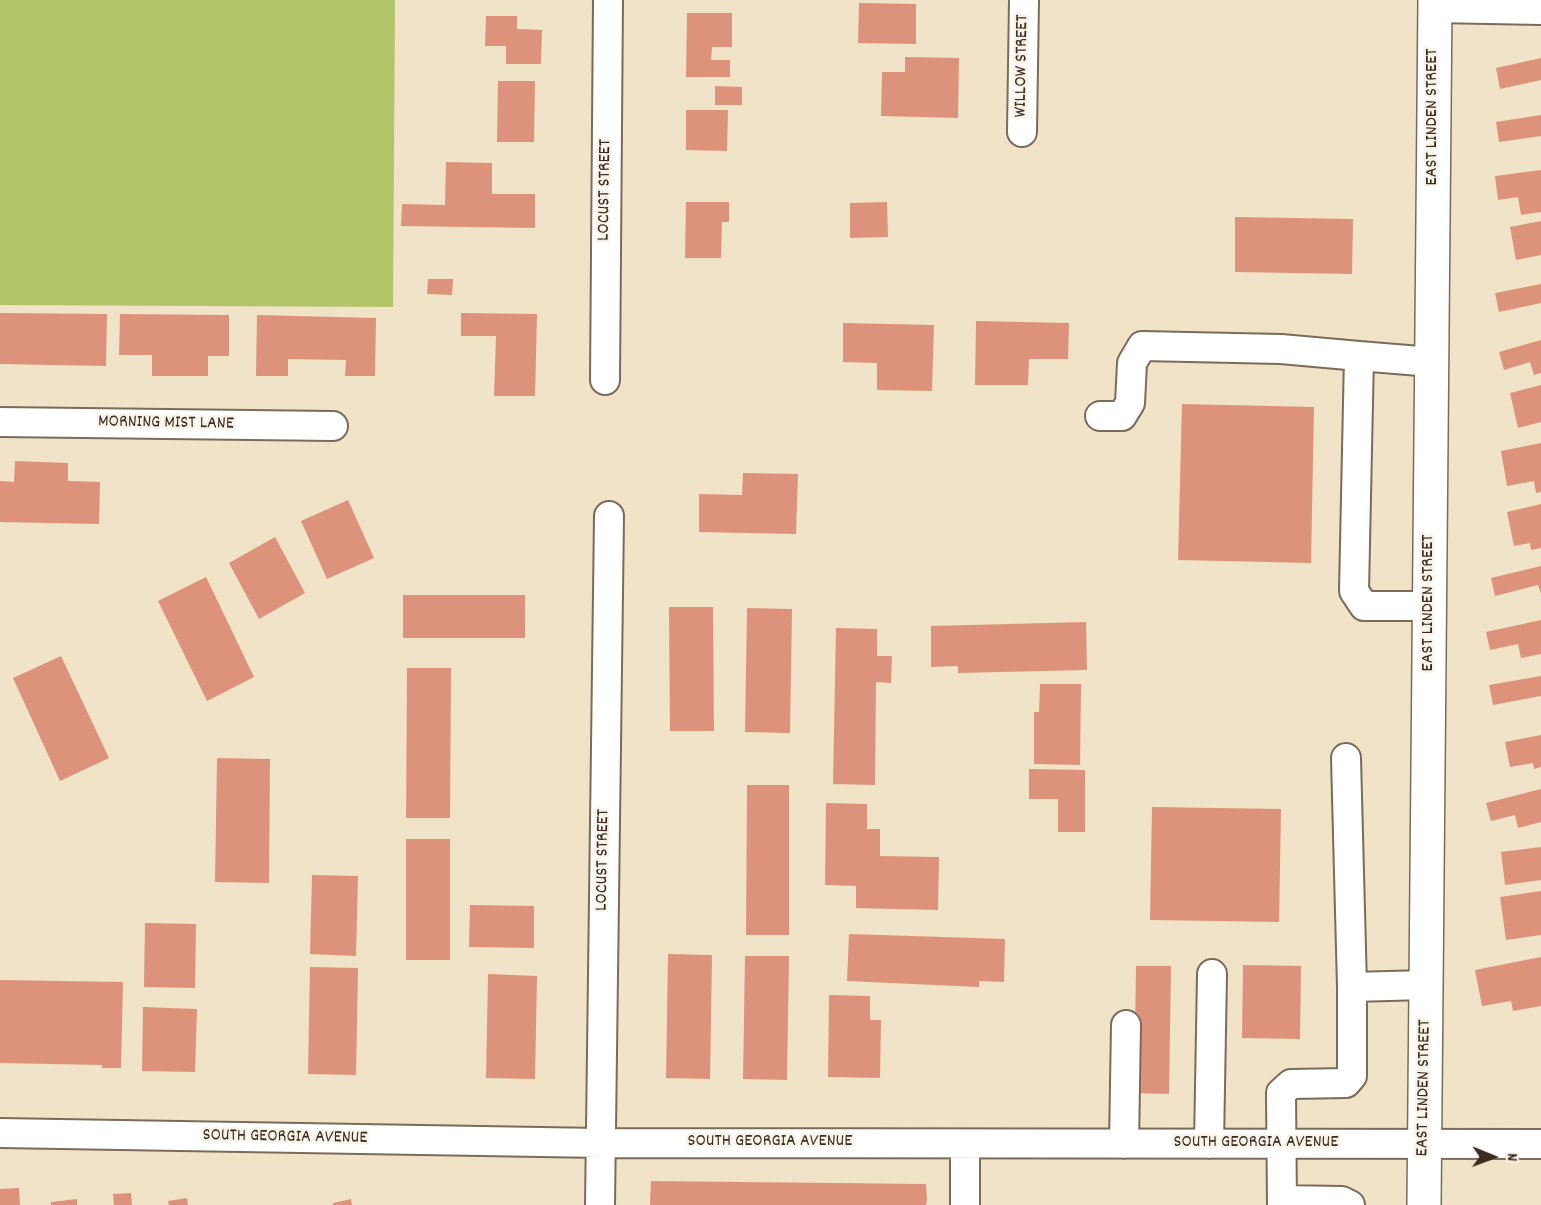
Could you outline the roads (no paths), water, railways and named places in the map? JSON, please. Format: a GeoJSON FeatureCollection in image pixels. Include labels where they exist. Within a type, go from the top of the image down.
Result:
{"type":"FeatureCollection","features":[{"type":"Feature","properties":{"kind":"main road","name":"EAST LINDEN STREET"},"geometry":{"type":"LineString","coordinates":[[1424,1205],[1435,4]]}},
{"type":"Feature","properties":{"kind":"street","name":"LOCUST STREET"},"geometry":{"type":"LineString","coordinates":[[604,380],[608,0]]}},
{"type":"Feature","properties":{"kind":"street","name":"WILLOW STREET"},"geometry":{"type":"LineString","coordinates":[[1022,132],[1024,0]]}},
{"type":"Feature","properties":{"kind":"street"},"geometry":{"type":"LineString","coordinates":[[1435,4],[1541,10]]}},
{"type":"Feature","properties":{"kind":"street"},"geometry":{"type":"LineString","coordinates":[[1100,417],[1122,416],[1126,410],[1130,403],[1132,363],[1142,346],[1281,349],[1432,362]]}},
{"type":"Feature","properties":{"kind":"street"},"geometry":{"type":"LineString","coordinates":[[1359,356],[1354,591],[1364,606],[1430,606]]}},
{"type":"Feature","properties":{"kind":"street","name":"MORNING MIST LANE"},"geometry":{"type":"LineString","coordinates":[[0,422],[333,426]]}},
{"type":"Feature","properties":{"kind":"street","name":"LOCUST STREET"},"geometry":{"type":"LineString","coordinates":[[600,1205],[609,516]]}},
{"type":"Feature","properties":{"kind":"street"},"geometry":{"type":"LineString","coordinates":[[1346,758],[1352,1076],[1346,1083],[1291,1084],[1281,1092],[1282,1202],[1342,1201],[1350,1205]]}},
{"type":"Feature","properties":{"kind":"street"},"geometry":{"type":"LineString","coordinates":[[1209,1144],[1212,974]]}},
{"type":"Feature","properties":{"kind":"street"},"geometry":{"type":"LineString","coordinates":[[1352,987],[1426,986]]}},
{"type":"Feature","properties":{"kind":"street"},"geometry":{"type":"LineString","coordinates":[[1124,1144],[1126,1025]]}},
{"type":"Feature","properties":{"kind":"street","name":"SOUTH GEORGIA AVENUE"},"geometry":{"type":"LineString","coordinates":[[0,1133],[601,1143],[1541,1144]]}},
{"type":"Feature","properties":{"kind":"street"},"geometry":{"type":"LineString","coordinates":[[965,1144],[965,1205]]}}]}
